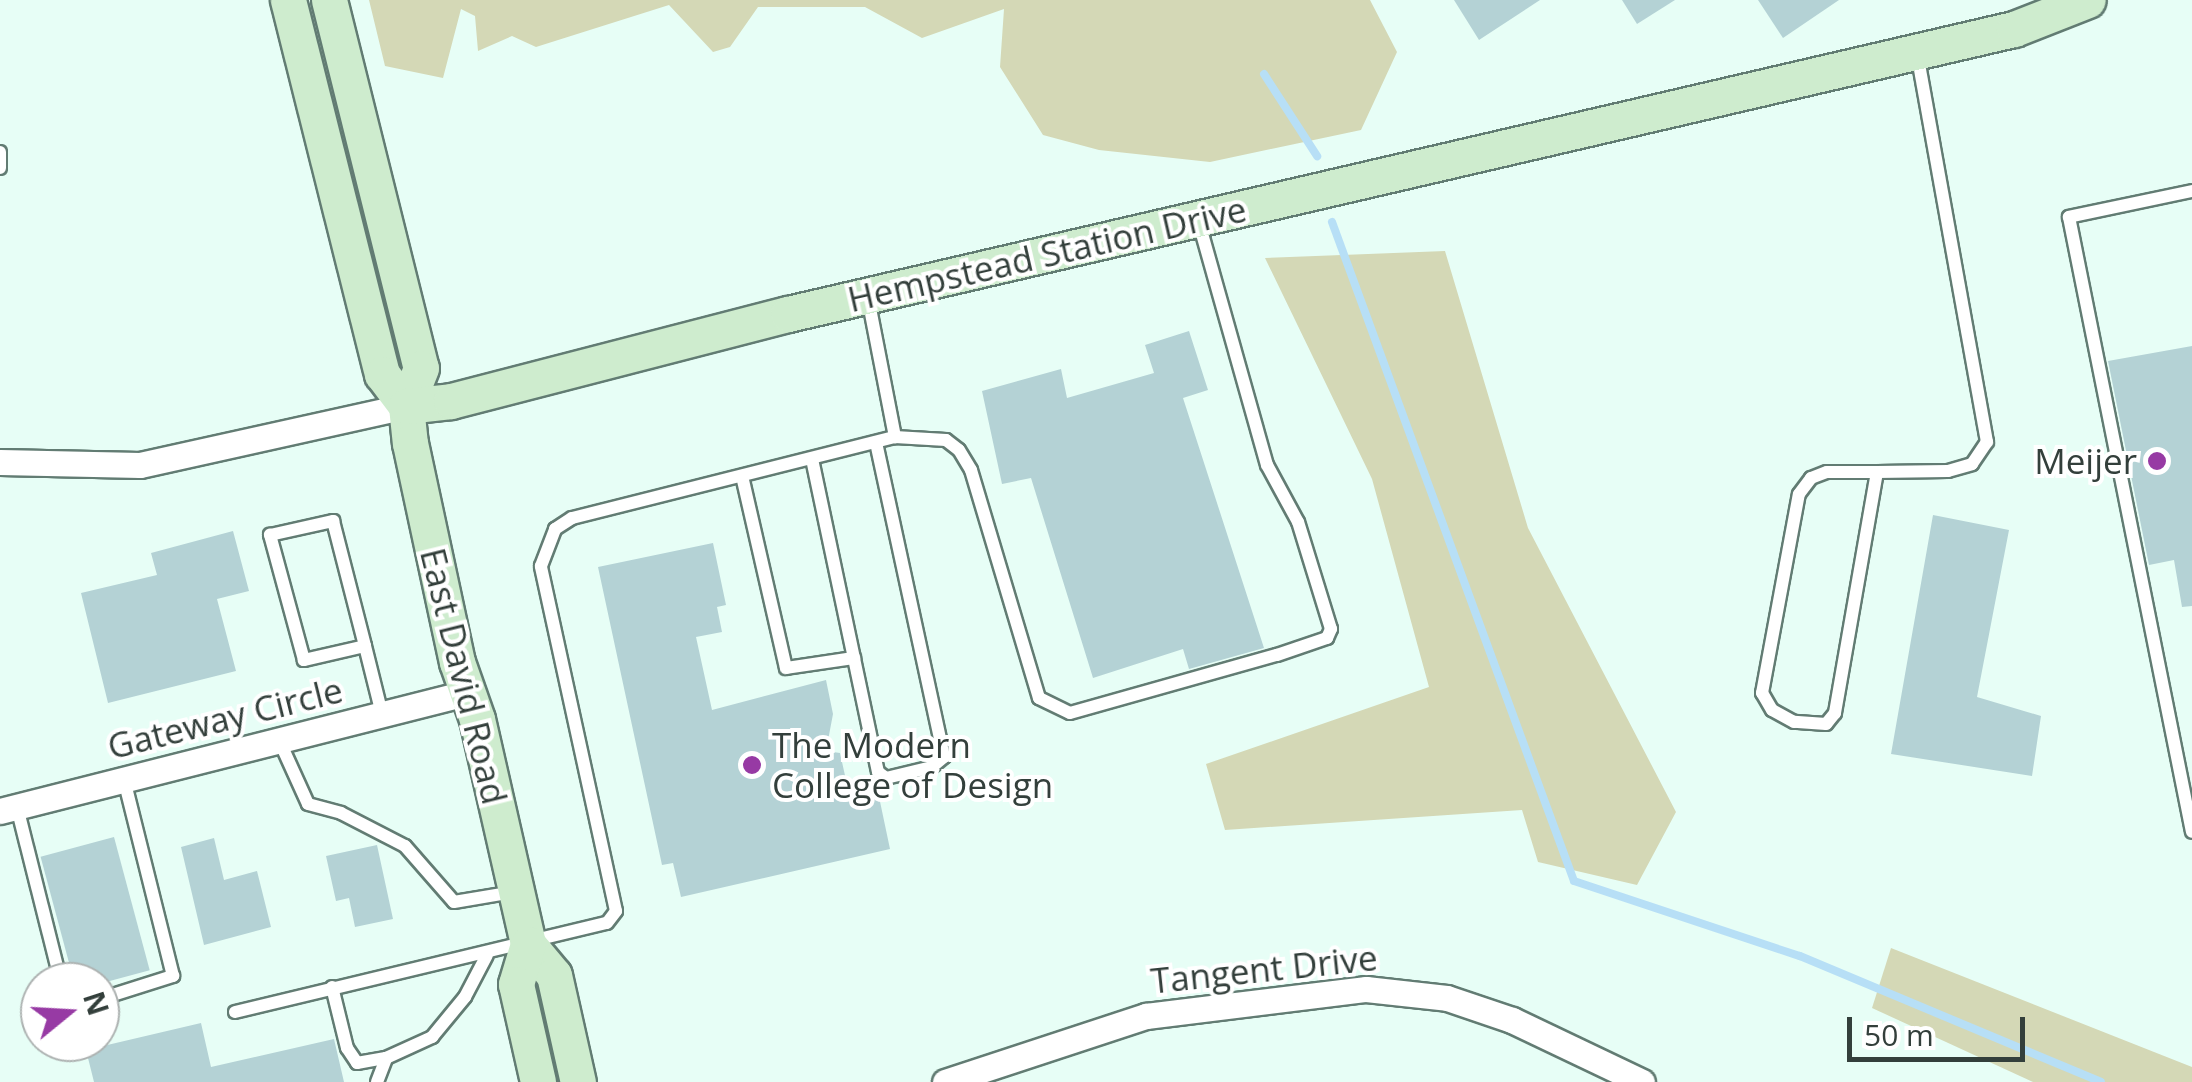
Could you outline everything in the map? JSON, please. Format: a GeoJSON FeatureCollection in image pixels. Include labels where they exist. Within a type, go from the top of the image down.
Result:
{"type":"FeatureCollection","features":[{"type":"Feature","properties":{"kind":"street","name":"East David Road"},"geometry":{"type":"LineString","coordinates":[[288,0],[382,374],[406,406],[468,693],[528,944],[554,975],[578,1082]]}},
{"type":"Feature","properties":{"kind":"street","name":"East David Road"},"geometry":{"type":"LineString","coordinates":[[329,0],[421,368],[406,406]]}},
{"type":"Feature","properties":{"kind":"street","name":"Hempstead Station Drive"},"geometry":{"type":"LineString","coordinates":[[0,462],[140,465],[406,406],[451,401],[868,296],[2014,29],[2088,0]]}},
{"type":"Feature","properties":{"kind":"street","name":"Gateway Circle"},"geometry":{"type":"LineString","coordinates":[[8,809],[468,693]]}},
{"type":"Feature","properties":{"kind":"street","name":"East David Road"},"geometry":{"type":"LineString","coordinates":[[528,944],[516,984],[538,1082]]}},
{"type":"Feature","properties":{"kind":"street","name":"Tangent Drive"},"geometry":{"type":"LineString","coordinates":[[945,1082],[1146,1016],[1366,989],[1447,998],[1512,1020],[1642,1082]]}},
{"type":"Feature","properties":{"kind":"lane"},"geometry":{"type":"LineString","coordinates":[[1878,472],[1836,713],[1826,724],[1794,722],[1772,710],[1762,692],[1799,494],[1811,478],[1827,472],[1948,471],[1972,464],[1987,442],[1916,52]]}},
{"type":"Feature","properties":{"kind":"lane"},"geometry":{"type":"LineString","coordinates":[[0,152],[0,168]]}},
{"type":"Feature","properties":{"kind":"lane"},"geometry":{"type":"LineString","coordinates":[[2192,191],[2069,216],[2192,832]]}},
{"type":"Feature","properties":{"kind":"lane"},"geometry":{"type":"LineString","coordinates":[[235,1012],[458,955],[487,955],[607,923],[616,911],[541,566],[546,545],[572,518],[894,436],[946,440],[966,460],[1040,698],[1050,707],[1070,713],[1327,638],[1331,628],[1298,522],[1268,465],[1198,220]]}},
{"type":"Feature","properties":{"kind":"lane"},"geometry":{"type":"LineString","coordinates":[[868,296],[894,436]]}},
{"type":"Feature","properties":{"kind":"lane"},"geometry":{"type":"LineString","coordinates":[[812,459],[878,772],[886,778],[932,767],[944,757],[876,442]]}},
{"type":"Feature","properties":{"kind":"lane"},"geometry":{"type":"LineString","coordinates":[[742,476],[786,668],[854,658]]}},
{"type":"Feature","properties":{"kind":"lane"},"geometry":{"type":"LineString","coordinates":[[365,646],[304,660],[270,534],[333,521],[365,646],[382,714]]}},
{"type":"Feature","properties":{"kind":"lane"},"geometry":{"type":"LineString","coordinates":[[279,740],[308,804],[366,823],[405,846],[454,902],[516,891]]}},
{"type":"Feature","properties":{"kind":"lane"},"geometry":{"type":"LineString","coordinates":[[120,993],[174,976],[124,779]]}},
{"type":"Feature","properties":{"kind":"lane"},"geometry":{"type":"LineString","coordinates":[[8,809],[55,962]]}},
{"type":"Feature","properties":{"kind":"lane"},"geometry":{"type":"LineString","coordinates":[[332,988],[346,1048],[357,1062],[386,1058],[432,1036],[465,997],[487,955]]}},
{"type":"Feature","properties":{"kind":"lane"},"geometry":{"type":"LineString","coordinates":[[377,1082],[386,1058]]}},
{"type":"Feature","properties":{"kind":"green space"},"geometry":{"type":"Polygon","coordinates":[[[369,0],[1370,0],[1397,52],[1361,130],[1210,162],[1099,150],[1043,135],[1000,67],[1004,9],[922,38],[865,7],[758,7],[730,47],[713,52],[669,5],[536,47],[512,36],[478,51],[475,16],[461,9],[443,78],[385,66],[369,0]]]}},
{"type":"Feature","properties":{"kind":"green space"},"geometry":{"type":"Polygon","coordinates":[[[1445,251],[1528,528],[1676,812],[1637,885],[1538,862],[1522,810],[1225,830],[1206,764],[1429,687],[1372,479],[1265,258],[1445,251]]]}},
{"type":"Feature","properties":{"kind":"green space"},"geometry":{"type":"Polygon","coordinates":[[[1891,948],[2192,1067],[2192,1082],[2033,1082],[1872,1008],[1891,948]]]}},
{"type":"Feature","properties":{"kind":"building"},"geometry":{"type":"Polygon","coordinates":[[[1454,0],[1540,0],[1479,40],[1454,0]]]}},
{"type":"Feature","properties":{"kind":"building"},"geometry":{"type":"Polygon","coordinates":[[[1622,0],[1675,0],[1637,24],[1622,0]]]}},
{"type":"Feature","properties":{"kind":"building"},"geometry":{"type":"Polygon","coordinates":[[[1758,0],[1839,0],[1783,38],[1758,0]]]}},
{"type":"Feature","properties":{"kind":"building"},"geometry":{"type":"Polygon","coordinates":[[[1189,331],[1208,390],[1183,398],[1264,648],[1189,669],[1183,649],[1093,678],[1031,478],[1002,484],[982,391],[1061,369],[1067,398],[1154,373],[1145,345],[1189,331]]]}},
{"type":"Feature","properties":{"kind":"building","name":"Meijer"},"geometry":{"type":"Polygon","coordinates":[[[2192,346],[2192,606],[2182,607],[2174,560],[2149,565],[2108,361],[2192,346]]]}},
{"type":"Feature","properties":{"kind":"building"},"geometry":{"type":"Polygon","coordinates":[[[1933,515],[2009,530],[1977,697],[2041,716],[2032,776],[1891,754],[1933,515]]]}},
{"type":"Feature","properties":{"kind":"building"},"geometry":{"type":"Polygon","coordinates":[[[233,531],[249,591],[217,599],[236,671],[108,703],[81,593],[157,575],[151,553],[233,531]]]}},
{"type":"Feature","properties":{"kind":"building","name":"The Modern College of Design"},"geometry":{"type":"Polygon","coordinates":[[[713,543],[726,605],[717,607],[722,632],[696,637],[712,710],[826,680],[833,714],[826,751],[840,753],[850,798],[878,792],[890,849],[681,897],[673,863],[662,865],[598,567],[713,543]]]}},
{"type":"Feature","properties":{"kind":"building"},"geometry":{"type":"Polygon","coordinates":[[[114,837],[150,970],[120,978],[120,962],[69,962],[41,857],[114,837]]]}},
{"type":"Feature","properties":{"kind":"building"},"geometry":{"type":"Polygon","coordinates":[[[214,838],[224,880],[257,871],[271,927],[204,945],[181,847],[214,838]]]}},
{"type":"Feature","properties":{"kind":"building"},"geometry":{"type":"Polygon","coordinates":[[[377,845],[393,919],[355,927],[349,898],[336,901],[326,856],[377,845]]]}},
{"type":"Feature","properties":{"kind":"building"},"geometry":{"type":"Polygon","coordinates":[[[201,1023],[211,1067],[334,1039],[344,1082],[94,1082],[89,1062],[120,1062],[120,1042],[201,1023]]]}},
{"type":"Feature","properties":{"kind":"waterway"},"geometry":{"type":"LineString","coordinates":[[1264,74],[1317,156]]}},
{"type":"Feature","properties":{"kind":"waterway"},"geometry":{"type":"LineString","coordinates":[[1332,222],[1574,881],[1800,956],[2101,1082]]}},
{"type":"Feature","properties":{"kind":"place","name":"Meijer"},"geometry":{"type":"Point","coordinates":[2157,461]}},
{"type":"Feature","properties":{"kind":"place","name":"The Modern College of Design"},"geometry":{"type":"Point","coordinates":[752,765]}}]}
